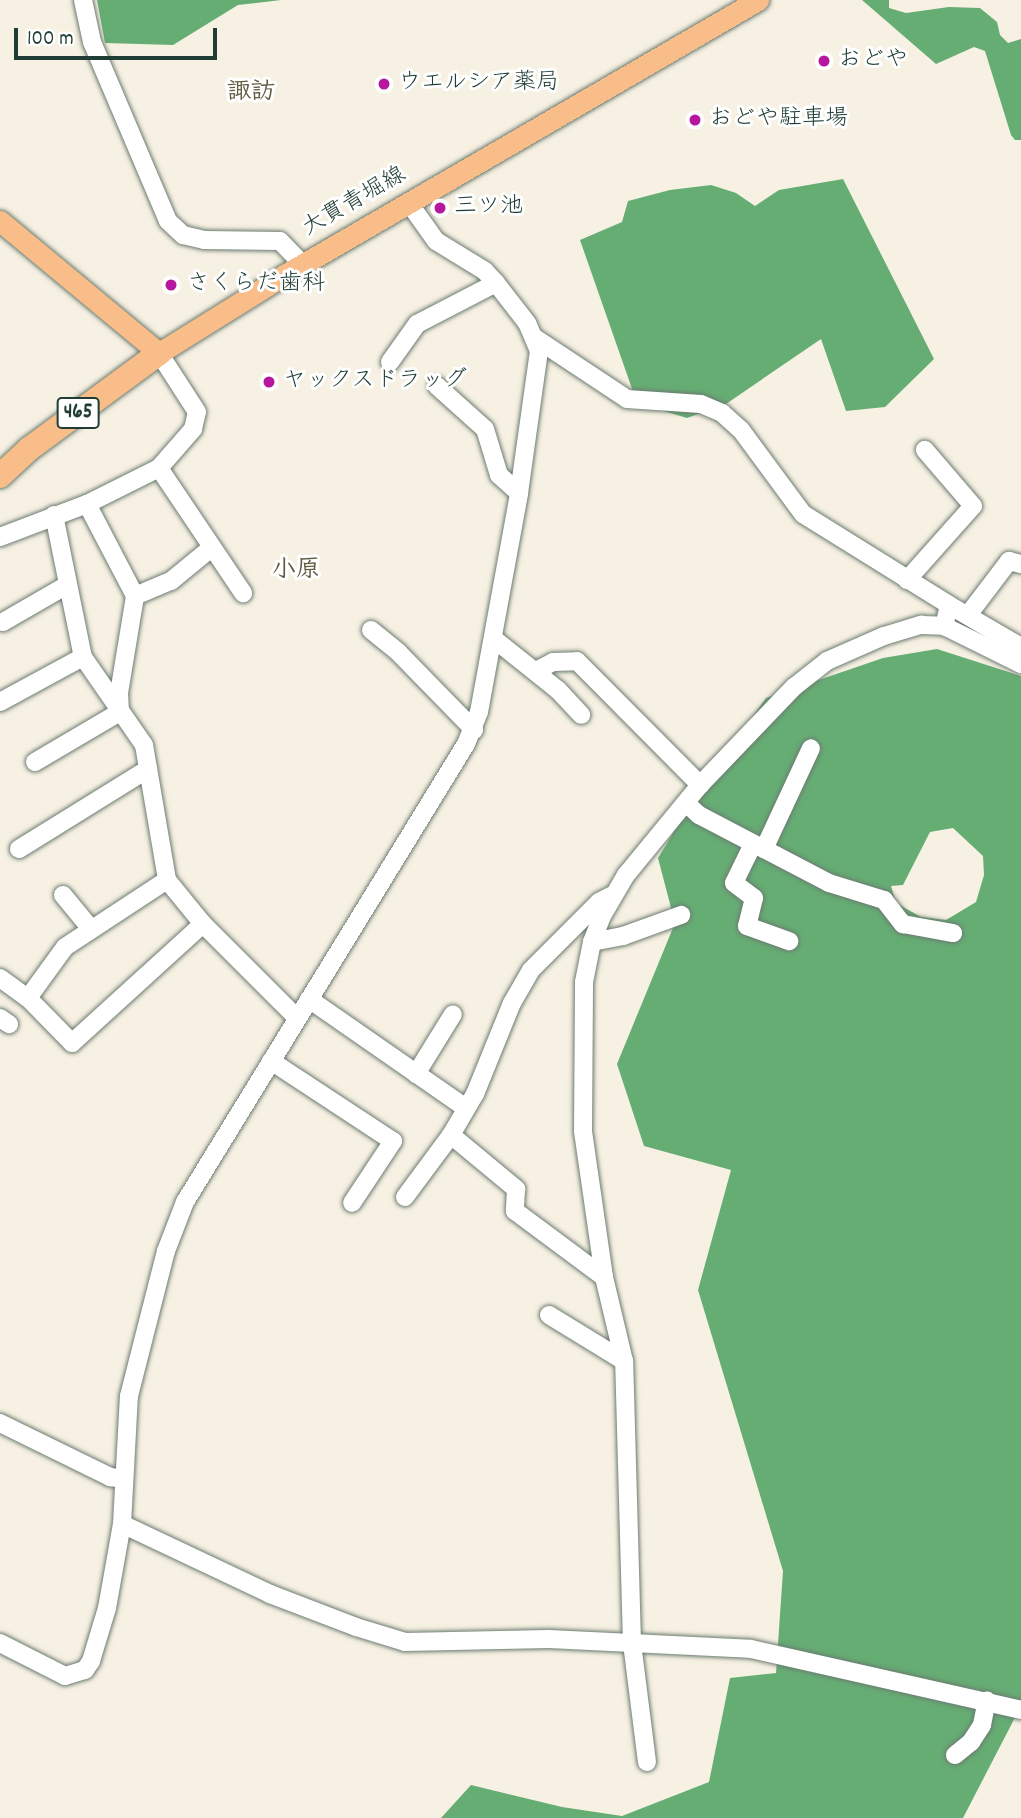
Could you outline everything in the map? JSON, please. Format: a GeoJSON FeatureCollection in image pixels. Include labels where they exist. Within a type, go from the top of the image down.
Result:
{"type":"FeatureCollection","features":[{"type":"Feature","properties":{"kind":"highway","name":"465"},"geometry":{"type":"LineString","coordinates":[[0,476],[29,449],[159,353]]}},
{"type":"Feature","properties":{"kind":"main road","name":"大貫青堀線"},"geometry":{"type":"LineString","coordinates":[[159,353],[302,264],[758,0]]}},
{"type":"Feature","properties":{"kind":"main road"},"geometry":{"type":"LineString","coordinates":[[0,221],[159,353]]}},
{"type":"Feature","properties":{"kind":"street"},"geometry":{"type":"LineString","coordinates":[[83,0],[92,42],[168,221],[183,235],[204,240],[280,242],[302,264]]}},
{"type":"Feature","properties":{"kind":"street"},"geometry":{"type":"LineString","coordinates":[[0,1643],[65,1676],[85,1670],[102,1627],[122,1524],[129,1396],[166,1251],[185,1202],[474,730],[494,639],[519,493],[539,351],[535,338],[496,283],[485,271],[436,241],[409,203]]}},
{"type":"Feature","properties":{"kind":"street"},"geometry":{"type":"LineString","coordinates":[[390,362],[416,324],[496,283]]}},
{"type":"Feature","properties":{"kind":"street"},"geometry":{"type":"LineString","coordinates":[[535,338],[627,400],[701,404],[722,413],[741,430],[803,514],[907,580],[1021,647]]}},
{"type":"Feature","properties":{"kind":"street"},"geometry":{"type":"LineString","coordinates":[[0,537],[87,504],[159,468],[193,429],[197,421],[191,402],[159,353]]}},
{"type":"Feature","properties":{"kind":"street"},"geometry":{"type":"LineString","coordinates":[[437,386],[485,429],[499,475],[519,493]]}},
{"type":"Feature","properties":{"kind":"street"},"geometry":{"type":"LineString","coordinates":[[907,580],[973,506],[925,450]]}},
{"type":"Feature","properties":{"kind":"street"},"geometry":{"type":"LineString","coordinates":[[159,468],[243,593]]}},
{"type":"Feature","properties":{"kind":"street"},"geometry":{"type":"LineString","coordinates":[[87,504],[135,596],[119,693],[120,712]]}},
{"type":"Feature","properties":{"kind":"street"},"geometry":{"type":"LineString","coordinates":[[54,515],[82,657],[144,745],[167,880],[203,924],[297,1018]]}},
{"type":"Feature","properties":{"kind":"street"},"geometry":{"type":"LineString","coordinates":[[135,596],[171,581],[211,548]]}},
{"type":"Feature","properties":{"kind":"street"},"geometry":{"type":"LineString","coordinates":[[968,615],[1009,561],[1021,564]]}},
{"type":"Feature","properties":{"kind":"street"},"geometry":{"type":"LineString","coordinates":[[3,622],[66,585]]}},
{"type":"Feature","properties":{"kind":"street"},"geometry":{"type":"LineString","coordinates":[[944,626],[949,605]]}},
{"type":"Feature","properties":{"kind":"street"},"geometry":{"type":"LineString","coordinates":[[647,1762],[632,1643],[624,1361],[604,1276],[583,1131],[584,982],[592,942],[612,896],[700,785],[794,687],[827,661],[884,636],[921,625],[944,626],[1021,664]]}},
{"type":"Feature","properties":{"kind":"street"},"geometry":{"type":"LineString","coordinates":[[371,630],[398,652],[474,730]]}},
{"type":"Feature","properties":{"kind":"street"},"geometry":{"type":"LineString","coordinates":[[494,639],[536,671],[581,715]]}},
{"type":"Feature","properties":{"kind":"street"},"geometry":{"type":"LineString","coordinates":[[0,702],[82,657]]}},
{"type":"Feature","properties":{"kind":"street"},"geometry":{"type":"LineString","coordinates":[[536,671],[552,662],[577,661],[700,785]]}},
{"type":"Feature","properties":{"kind":"street"},"geometry":{"type":"LineString","coordinates":[[35,762],[120,712]]}},
{"type":"Feature","properties":{"kind":"street"},"geometry":{"type":"LineString","coordinates":[[789,941],[747,926],[754,898],[734,883],[758,847],[811,748]]}},
{"type":"Feature","properties":{"kind":"street"},"geometry":{"type":"LineString","coordinates":[[19,849],[148,768]]}},
{"type":"Feature","properties":{"kind":"street"},"geometry":{"type":"LineString","coordinates":[[686,803],[699,815],[829,883],[884,901],[903,924],[953,933]]}},
{"type":"Feature","properties":{"kind":"street"},"geometry":{"type":"LineString","coordinates":[[28,999],[65,947],[167,880]]}},
{"type":"Feature","properties":{"kind":"street"},"geometry":{"type":"LineString","coordinates":[[63,895],[91,929]]}},
{"type":"Feature","properties":{"kind":"street"},"geometry":{"type":"LineString","coordinates":[[405,1197],[451,1135],[466,1108],[484,1075],[512,1003],[531,970],[598,902],[612,896]]}},
{"type":"Feature","properties":{"kind":"street"},"geometry":{"type":"LineString","coordinates":[[592,942],[624,936],[681,915]]}},
{"type":"Feature","properties":{"kind":"street"},"geometry":{"type":"LineString","coordinates":[[0,978],[28,999],[72,1043],[203,924]]}},
{"type":"Feature","properties":{"kind":"street"},"geometry":{"type":"LineString","coordinates":[[309,999],[466,1108]]}},
{"type":"Feature","properties":{"kind":"street"},"geometry":{"type":"LineString","coordinates":[[416,1074],[453,1014]]}},
{"type":"Feature","properties":{"kind":"street"},"geometry":{"type":"LineString","coordinates":[[271,1061],[393,1142],[352,1203]]}},
{"type":"Feature","properties":{"kind":"street"},"geometry":{"type":"LineString","coordinates":[[451,1135],[516,1189],[515,1211],[604,1276]]}},
{"type":"Feature","properties":{"kind":"street"},"geometry":{"type":"LineString","coordinates":[[549,1315],[624,1361]]}},
{"type":"Feature","properties":{"kind":"street"},"geometry":{"type":"LineString","coordinates":[[0,1423],[110,1476],[124,1479]]}},
{"type":"Feature","properties":{"kind":"street"},"geometry":{"type":"LineString","coordinates":[[122,1524],[270,1594],[368,1632],[405,1642],[530,1639],[751,1649],[987,1700],[1021,1710]]}},
{"type":"Feature","properties":{"kind":"street"},"geometry":{"type":"LineString","coordinates":[[955,1755],[971,1742],[982,1725],[987,1700]]}},
{"type":"Feature","properties":{"kind":"green space"},"geometry":{"type":"Polygon","coordinates":[[[97,0],[281,0],[238,5],[173,45],[105,43],[97,0]]]}},
{"type":"Feature","properties":{"kind":"green space"},"geometry":{"type":"Polygon","coordinates":[[[862,0],[889,0],[889,8],[906,13],[949,7],[980,8],[997,22],[1000,35],[1008,43],[1021,39],[1021,140],[1015,140],[1011,135],[985,51],[974,47],[936,64],[862,0]]]}},
{"type":"Feature","properties":{"kind":"green space"},"geometry":{"type":"Polygon","coordinates":[[[843,179],[934,359],[885,407],[846,411],[821,339],[726,404],[687,418],[637,403],[580,240],[622,222],[628,201],[670,190],[711,185],[736,193],[755,206],[779,190],[843,179]]]}},
{"type":"Feature","properties":{"kind":"green space"},"geometry":{"type":"Polygon","coordinates":[[[937,649],[1021,676],[1021,1706],[963,1818],[441,1818],[471,1785],[562,1807],[622,1816],[709,1782],[730,1678],[776,1673],[783,1571],[698,1290],[731,1170],[644,1146],[617,1064],[675,923],[658,858],[692,802],[766,698],[883,658],[937,649]],[[953,828],[930,832],[903,885],[891,886],[896,903],[921,917],[946,920],[976,902],[984,875],[983,856],[953,828]]]}},
{"type":"Feature","properties":{"kind":"place","name":"おどや"},"geometry":{"type":"Point","coordinates":[824,61]}},
{"type":"Feature","properties":{"kind":"place","name":"ウエルシア薬局"},"geometry":{"type":"Point","coordinates":[384,84]}},
{"type":"Feature","properties":{"kind":"place","name":"おどや駐車場"},"geometry":{"type":"Point","coordinates":[695,120]}},
{"type":"Feature","properties":{"kind":"place","name":"三ツ池"},"geometry":{"type":"Point","coordinates":[440,208]}},
{"type":"Feature","properties":{"kind":"place","name":"さくらだ歯科"},"geometry":{"type":"Point","coordinates":[171,285]}},
{"type":"Feature","properties":{"kind":"place","name":"ヤックスドラッグ"},"geometry":{"type":"Point","coordinates":[269,382]}},
{"type":"Feature","properties":{"kind":"district","name":"諏訪"},"geometry":{"type":"Point","coordinates":[251,94]}},
{"type":"Feature","properties":{"kind":"district","name":"小原"},"geometry":{"type":"Point","coordinates":[296,572]}}]}
